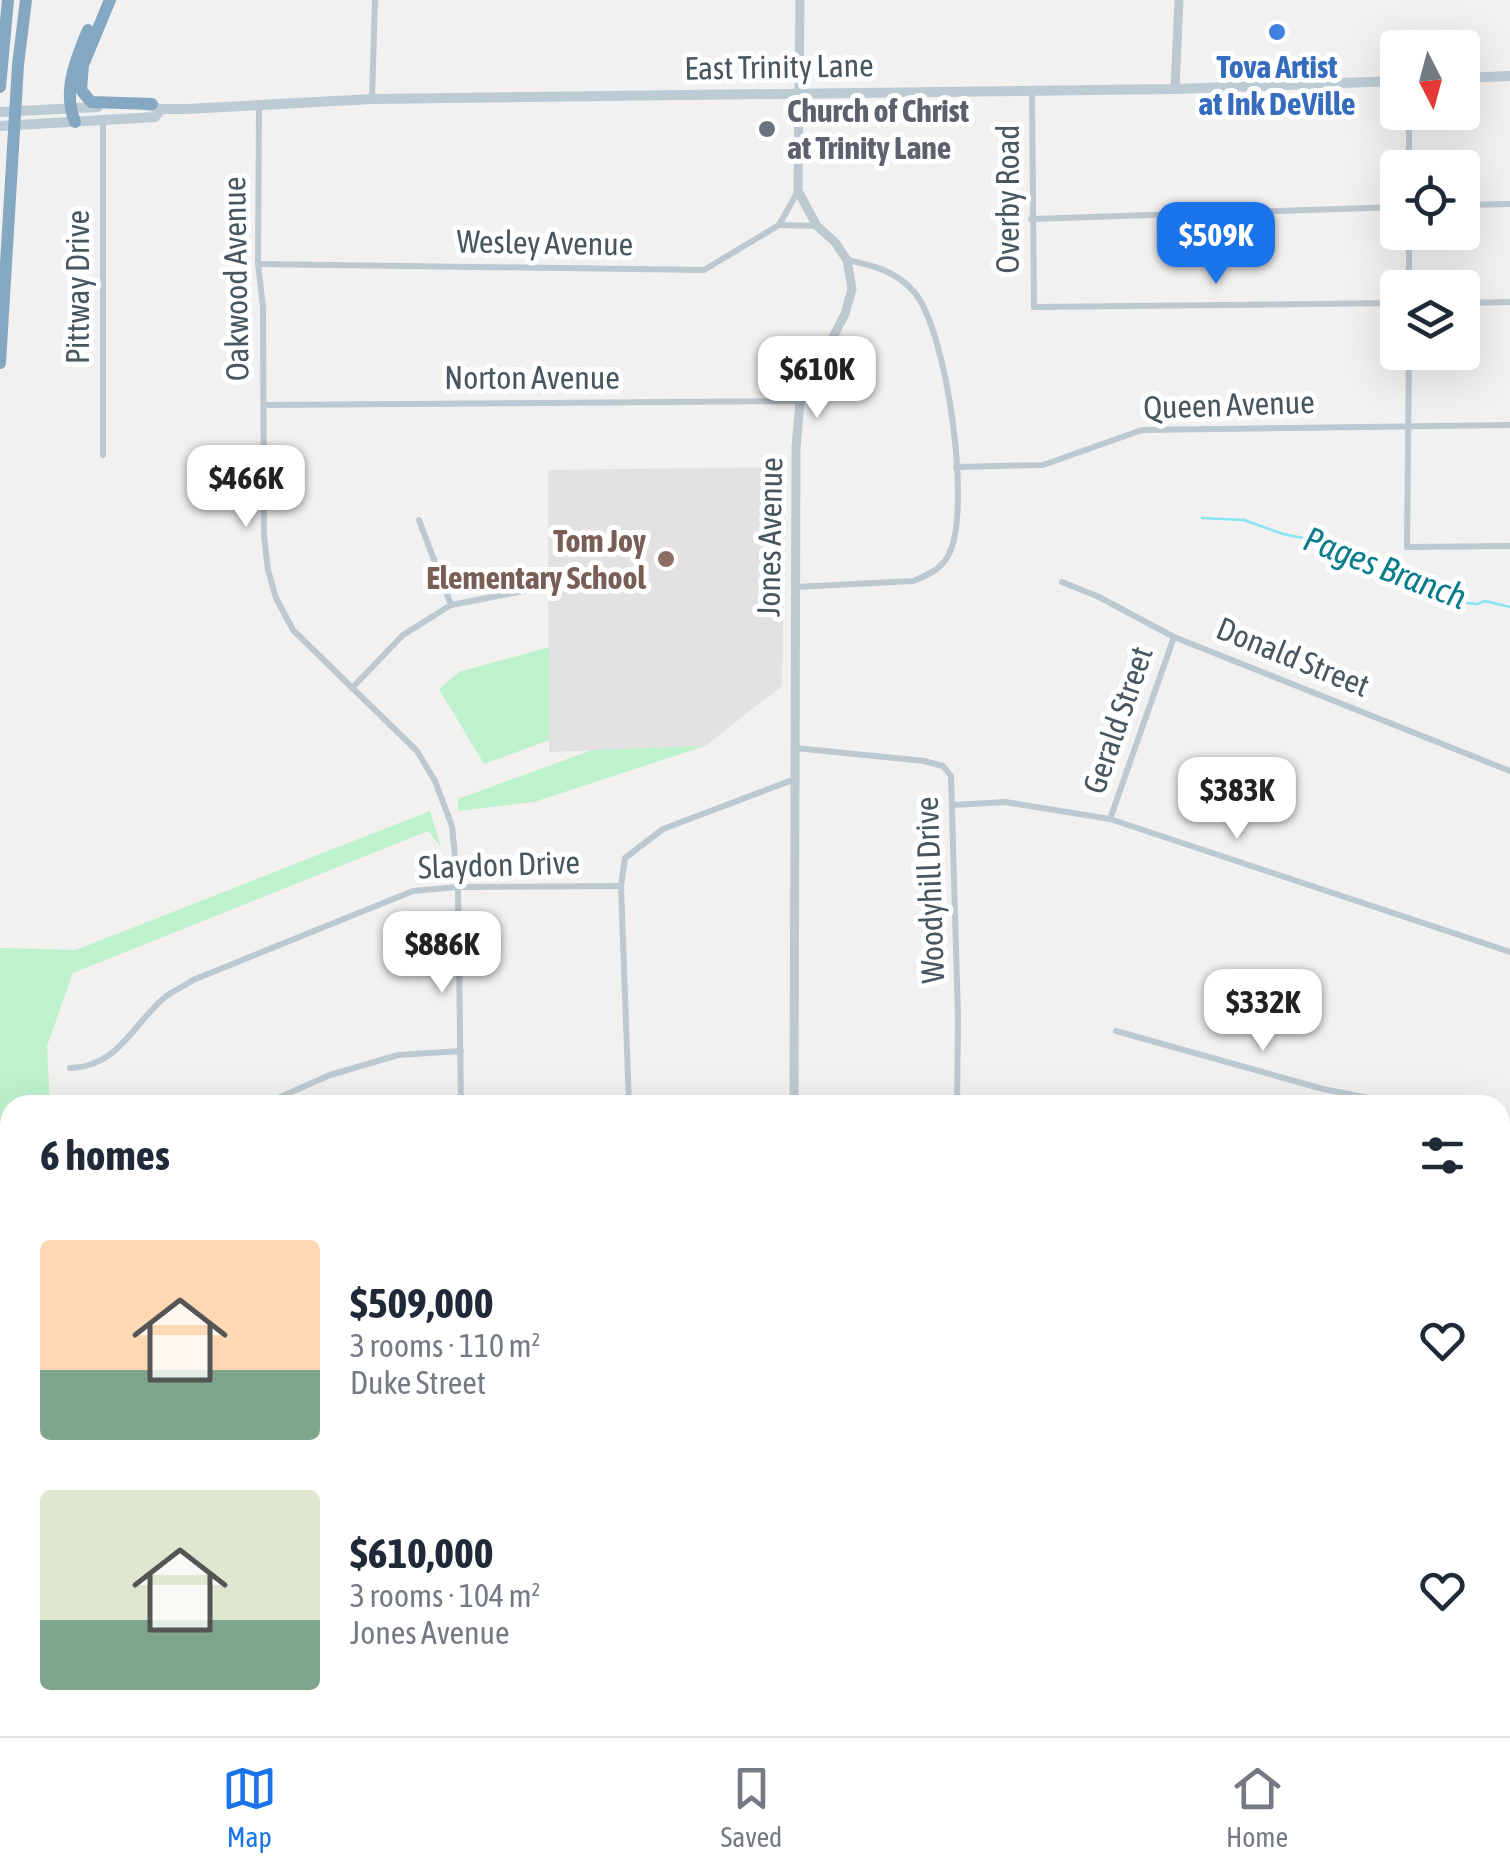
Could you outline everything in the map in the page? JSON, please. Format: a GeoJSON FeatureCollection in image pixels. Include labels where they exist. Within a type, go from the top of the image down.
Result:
{"type":"FeatureCollection","features":[{"type":"Feature","properties":{"kind":"highway"},"geometry":{"type":"LineString","coordinates":[[0,88],[8,0]]}},
{"type":"Feature","properties":{"kind":"highway"},"geometry":{"type":"LineString","coordinates":[[0,362],[18,64],[29,0]]}},
{"type":"Feature","properties":{"kind":"highway"},"geometry":{"type":"LineString","coordinates":[[75,113],[74,64],[101,0]]}},
{"type":"Feature","properties":{"kind":"highway"},"geometry":{"type":"LineString","coordinates":[[75,113],[83,65],[110,0]]}},
{"type":"Feature","properties":{"kind":"highway"},"geometry":{"type":"LineString","coordinates":[[81,90],[91,102],[156,107]]}},
{"type":"Feature","properties":{"kind":"main road"},"geometry":{"type":"LineString","coordinates":[[1480,77],[1510,76]]}},
{"type":"Feature","properties":{"kind":"main road","name":"East Trinity Lane"},"geometry":{"type":"LineString","coordinates":[[0,112],[75,113],[372,99],[1175,89],[1380,82]]}},
{"type":"Feature","properties":{"kind":"main road","name":"East Trinity Lane"},"geometry":{"type":"LineString","coordinates":[[0,126],[30,124],[75,113],[103,120],[155,116],[156,107]]}},
{"type":"Feature","properties":{"kind":"street"},"geometry":{"type":"LineString","coordinates":[[372,99],[375,0]]}},
{"type":"Feature","properties":{"kind":"street"},"geometry":{"type":"LineString","coordinates":[[800,0],[798,191],[780,225],[817,226]]}},
{"type":"Feature","properties":{"kind":"street"},"geometry":{"type":"LineString","coordinates":[[1175,89],[1179,0]]}},
{"type":"Feature","properties":{"kind":"street","name":"Overby Road"},"geometry":{"type":"LineString","coordinates":[[1032,90],[1034,307],[1380,303]]}},
{"type":"Feature","properties":{"kind":"street","name":"Oakwood Avenue"},"geometry":{"type":"LineString","coordinates":[[259,106],[258,264],[263,307],[264,535],[268,570],[276,598],[301,640],[417,751],[447,805],[458,887],[461,1095]]}},
{"type":"Feature","properties":{"kind":"street","name":"Pittway Drive"},"geometry":{"type":"LineString","coordinates":[[103,120],[103,455]]}},
{"type":"Feature","properties":{"kind":"street"},"geometry":{"type":"LineString","coordinates":[[794,588],[913,581],[940,568],[950,552],[956,530],[954,424],[934,334],[924,309],[915,293],[897,277],[879,267],[847,260],[836,242],[817,226],[798,191]]}},
{"type":"Feature","properties":{"kind":"street"},"geometry":{"type":"LineString","coordinates":[[1480,205],[1510,204]]}},
{"type":"Feature","properties":{"kind":"street"},"geometry":{"type":"LineString","coordinates":[[1032,219],[1380,208]]}},
{"type":"Feature","properties":{"kind":"street","name":"Wesley Avenue"},"geometry":{"type":"LineString","coordinates":[[258,264],[704,270],[780,225]]}},
{"type":"Feature","properties":{"kind":"street","name":"Jones Avenue"},"geometry":{"type":"LineString","coordinates":[[794,1095],[796,448],[800,401],[845,314],[852,289],[847,260]]}},
{"type":"Feature","properties":{"kind":"street"},"geometry":{"type":"LineString","coordinates":[[1480,303],[1510,302]]}},
{"type":"Feature","properties":{"kind":"street"},"geometry":{"type":"LineString","coordinates":[[1408,370],[1407,547],[1510,546]]}},
{"type":"Feature","properties":{"kind":"street","name":"Norton Avenue"},"geometry":{"type":"LineString","coordinates":[[264,405],[800,401]]}},
{"type":"Feature","properties":{"kind":"street","name":"Queen Avenue"},"geometry":{"type":"LineString","coordinates":[[956,467],[1043,465],[1142,430],[1510,425]]}},
{"type":"Feature","properties":{"kind":"street"},"geometry":{"type":"LineString","coordinates":[[419,520],[451,605]]}},
{"type":"Feature","properties":{"kind":"street","name":"Donald Street"},"geometry":{"type":"LineString","coordinates":[[1062,582],[1174,637],[1510,771]]}},
{"type":"Feature","properties":{"kind":"street"},"geometry":{"type":"LineString","coordinates":[[352,688],[403,635],[451,605],[539,588]]}},
{"type":"Feature","properties":{"kind":"street","name":"Gerald Street"},"geometry":{"type":"LineString","coordinates":[[1110,819],[1174,637]]}},
{"type":"Feature","properties":{"kind":"street","name":"Woodyhill Drive"},"geometry":{"type":"LineString","coordinates":[[795,748],[943,766],[951,776],[957,1095]]}},
{"type":"Feature","properties":{"kind":"street"},"geometry":{"type":"LineString","coordinates":[[629,1095],[621,886],[625,858],[663,829],[795,779]]}},
{"type":"Feature","properties":{"kind":"street"},"geometry":{"type":"LineString","coordinates":[[953,805],[1005,802],[1110,819],[1510,952]]}},
{"type":"Feature","properties":{"kind":"street","name":"Slaydon Drive"},"geometry":{"type":"LineString","coordinates":[[70,1068],[89,1068],[108,1059],[165,998],[193,980],[413,891],[621,886]]}},
{"type":"Feature","properties":{"kind":"street"},"geometry":{"type":"LineString","coordinates":[[1116,1031],[1353,1095]]}},
{"type":"Feature","properties":{"kind":"street"},"geometry":{"type":"LineString","coordinates":[[284,1095],[330,1074],[398,1055],[461,1050]]}},
{"type":"Feature","properties":{"kind":"shaded area","name":"Tom Joy Elementary School"},"geometry":{"type":"Polygon","coordinates":[[[786,467],[782,686],[705,746],[549,752],[548,470],[786,467]]]}},
{"type":"Feature","properties":{"kind":"green space"},"geometry":{"type":"Polygon","coordinates":[[[549,647],[549,740],[484,764],[439,689],[459,672],[549,647]]]}},
{"type":"Feature","properties":{"kind":"green space"},"geometry":{"type":"Polygon","coordinates":[[[705,746],[534,802],[458,811],[458,799],[592,750],[705,746]]]}},
{"type":"Feature","properties":{"kind":"green space"},"geometry":{"type":"Polygon","coordinates":[[[430,811],[441,847],[428,831],[73,973],[47,1046],[49,1095],[0,1095],[0,948],[76,950],[430,811]]]}},
{"type":"Feature","properties":{"kind":"waterway","name":"Pages Branch"},"geometry":{"type":"LineString","coordinates":[[1202,518],[1244,520],[1283,534],[1328,543],[1369,560],[1399,566],[1437,594],[1457,602],[1485,601],[1510,607]]}},
{"type":"Feature","properties":{"kind":"place","name":"Tova Artist at Ink DeVille"},"geometry":{"type":"Point","coordinates":[1277,32]}},
{"type":"Feature","properties":{"kind":"place","name":"Church of Christ at Trinity Lane"},"geometry":{"type":"Point","coordinates":[767,129]}},
{"type":"Feature","properties":{"kind":"place","name":"Tom Joy Elementary School"},"geometry":{"type":"Point","coordinates":[666,559]}}]}
